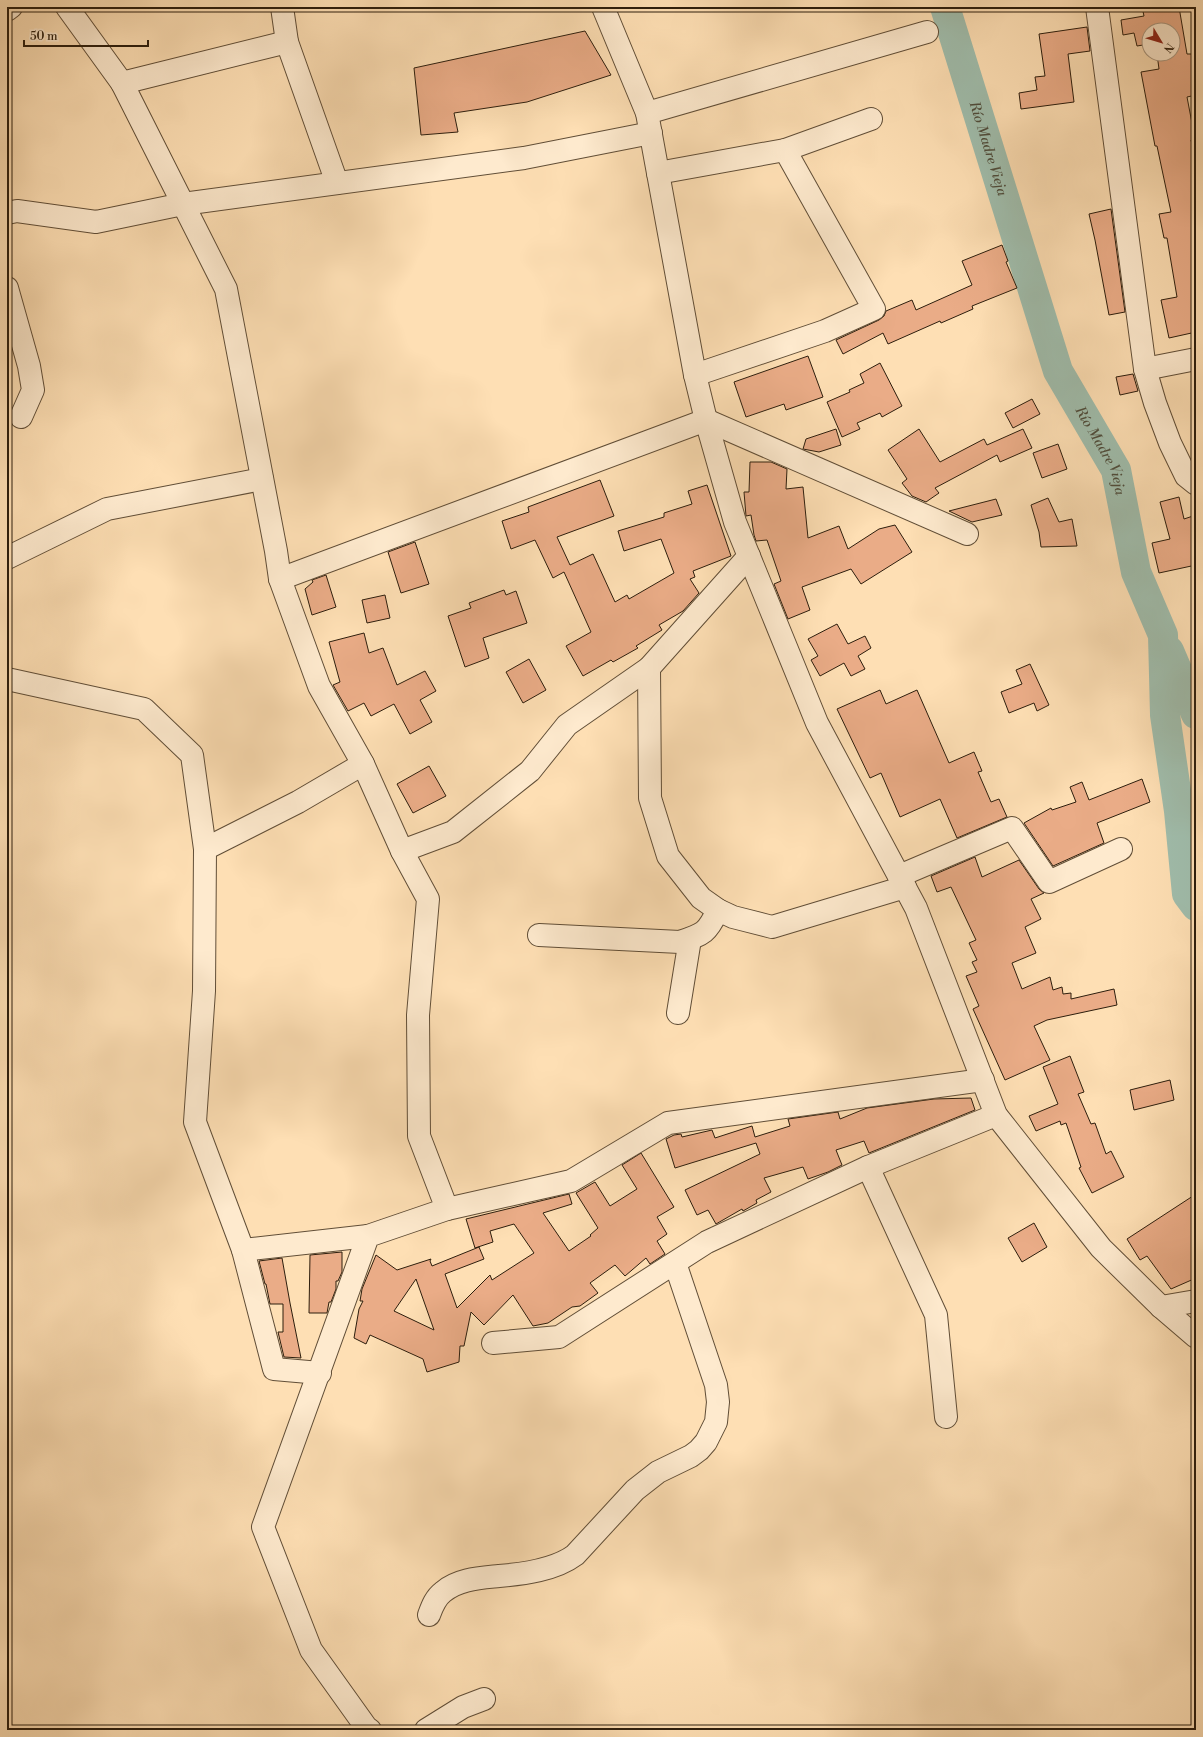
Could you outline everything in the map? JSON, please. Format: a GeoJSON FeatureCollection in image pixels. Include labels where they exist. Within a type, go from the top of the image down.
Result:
{"type":"FeatureCollection","features":[{"type":"Feature","properties":{"kind":"street"},"geometry":{"type":"LineString","coordinates":[[7,10],[10,7]]}},
{"type":"Feature","properties":{"kind":"street"},"geometry":{"type":"LineString","coordinates":[[67,7],[122,83],[226,288],[280,579],[319,686],[363,764],[402,851],[428,898],[418,1015],[419,1136],[447,1209]]}},
{"type":"Feature","properties":{"kind":"street"},"geometry":{"type":"LineString","coordinates":[[282,7],[287,42],[336,183]]}},
{"type":"Feature","properties":{"kind":"street"},"geometry":{"type":"LineString","coordinates":[[603,7],[649,123],[695,375],[706,420],[735,522],[817,723],[916,908],[996,1115],[1101,1248],[1161,1307],[1196,1337]]}},
{"type":"Feature","properties":{"kind":"street"},"geometry":{"type":"LineString","coordinates":[[1097,7],[1145,369],[1155,403],[1170,443],[1186,476],[1196,484]]}},
{"type":"Feature","properties":{"kind":"street"},"geometry":{"type":"LineString","coordinates":[[7,213],[17,211],[96,222],[183,204],[524,158],[649,123],[927,32]]}},
{"type":"Feature","properties":{"kind":"street"},"geometry":{"type":"LineString","coordinates":[[122,83],[287,42]]}},
{"type":"Feature","properties":{"kind":"street"},"geometry":{"type":"LineString","coordinates":[[658,173],[785,150],[871,119]]}},
{"type":"Feature","properties":{"kind":"street"},"geometry":{"type":"LineString","coordinates":[[695,375],[825,331],[874,309],[785,150]]}},
{"type":"Feature","properties":{"kind":"street"},"geometry":{"type":"LineString","coordinates":[[7,288],[29,366],[33,390],[21,417]]}},
{"type":"Feature","properties":{"kind":"street"},"geometry":{"type":"LineString","coordinates":[[1145,369],[1196,359]]}},
{"type":"Feature","properties":{"kind":"street"},"geometry":{"type":"LineString","coordinates":[[280,579],[706,420],[967,534]]}},
{"type":"Feature","properties":{"kind":"street"},"geometry":{"type":"LineString","coordinates":[[7,558],[107,509],[262,479]]}},
{"type":"Feature","properties":{"kind":"street"},"geometry":{"type":"LineString","coordinates":[[402,851],[453,832],[530,771],[567,725],[649,668],[749,556]]}},
{"type":"Feature","properties":{"kind":"street"},"geometry":{"type":"LineString","coordinates":[[649,668],[650,798],[668,856],[701,898],[718,910],[733,917],[772,928],[902,882],[1012,828],[1049,882],[1122,850]]}},
{"type":"Feature","properties":{"kind":"street"},"geometry":{"type":"LineString","coordinates":[[7,679],[144,709],[192,755],[205,849],[204,991],[195,1122],[243,1250],[274,1369],[320,1373]]}},
{"type":"Feature","properties":{"kind":"street"},"geometry":{"type":"LineString","coordinates":[[205,849],[298,802],[363,764]]}},
{"type":"Feature","properties":{"kind":"street"},"geometry":{"type":"LineString","coordinates":[[539,935],[680,942],[702,934],[711,926],[718,910]]}},
{"type":"Feature","properties":{"kind":"street"},"geometry":{"type":"LineString","coordinates":[[678,1014],[690,939]]}},
{"type":"Feature","properties":{"kind":"street"},"geometry":{"type":"LineString","coordinates":[[243,1250],[368,1236],[447,1209],[571,1181],[668,1124],[983,1080]]}},
{"type":"Feature","properties":{"kind":"street"},"geometry":{"type":"LineString","coordinates":[[493,1343],[559,1337],[707,1242],[868,1167],[996,1115]]}},
{"type":"Feature","properties":{"kind":"street"},"geometry":{"type":"LineString","coordinates":[[868,1167],[936,1315],[946,1417]]}},
{"type":"Feature","properties":{"kind":"street"},"geometry":{"type":"LineString","coordinates":[[368,1236],[320,1373],[263,1527],[311,1650],[366,1727],[370,1730]]}},
{"type":"Feature","properties":{"kind":"street"},"geometry":{"type":"LineString","coordinates":[[429,1616],[433,1604],[442,1592],[461,1582],[550,1568],[568,1560],[575,1555],[635,1490],[658,1472],[691,1456],[706,1442],[716,1422],[718,1402],[716,1385],[675,1262]]}},
{"type":"Feature","properties":{"kind":"street"},"geometry":{"type":"LineString","coordinates":[[1161,1307],[1196,1301]]}},
{"type":"Feature","properties":{"kind":"street"},"geometry":{"type":"LineString","coordinates":[[426,1730],[463,1707],[484,1699]]}},
{"type":"Feature","properties":{"kind":"building"},"geometry":{"type":"Polygon","coordinates":[[[1142,7],[1179,7],[1187,54],[1194,54],[1196,65],[1196,95],[1187,97],[1195,139],[1191,140],[1196,162],[1196,332],[1169,338],[1161,300],[1177,297],[1167,238],[1164,238],[1159,214],[1171,212],[1157,146],[1155,146],[1141,72],[1159,69],[1158,62],[1181,62],[1181,22],[1141,22],[1141,45],[1137,46],[1134,33],[1123,35],[1121,20],[1144,16],[1142,7]]]}},
{"type":"Feature","properties":{"kind":"building"},"geometry":{"type":"Polygon","coordinates":[[[1087,27],[1090,51],[1068,54],[1074,102],[1021,109],[1019,93],[1037,90],[1035,77],[1045,76],[1039,34],[1087,27]]]}},
{"type":"Feature","properties":{"kind":"building"},"geometry":{"type":"Polygon","coordinates":[[[585,31],[611,75],[527,102],[454,113],[458,132],[421,135],[414,68],[585,31]]]}},
{"type":"Feature","properties":{"kind":"building"},"geometry":{"type":"Polygon","coordinates":[[[1111,209],[1125,312],[1109,315],[1089,214],[1111,209]]]}},
{"type":"Feature","properties":{"kind":"building"},"geometry":{"type":"Polygon","coordinates":[[[1002,245],[1008,261],[1006,262],[1017,288],[972,306],[973,309],[941,323],[940,321],[888,344],[883,333],[843,354],[836,340],[879,320],[884,316],[886,311],[912,300],[916,310],[972,285],[962,261],[1002,245]]]}},
{"type":"Feature","properties":{"kind":"building"},"geometry":{"type":"Polygon","coordinates":[[[808,356],[823,397],[786,410],[784,404],[746,417],[734,382],[808,356]]]}},
{"type":"Feature","properties":{"kind":"building"},"geometry":{"type":"Polygon","coordinates":[[[880,363],[902,406],[882,417],[880,413],[857,423],[860,429],[842,437],[827,402],[850,392],[849,390],[864,383],[860,374],[880,363]]]}},
{"type":"Feature","properties":{"kind":"building"},"geometry":{"type":"Polygon","coordinates":[[[1133,374],[1138,391],[1120,395],[1116,377],[1133,374]]]}},
{"type":"Feature","properties":{"kind":"building"},"geometry":{"type":"Polygon","coordinates":[[[1032,399],[1040,414],[1013,428],[1005,413],[1032,399]]]}},
{"type":"Feature","properties":{"kind":"building"},"geometry":{"type":"Polygon","coordinates":[[[836,429],[841,445],[819,452],[803,449],[806,439],[836,429]]]}},
{"type":"Feature","properties":{"kind":"building"},"geometry":{"type":"Polygon","coordinates":[[[919,429],[940,462],[984,439],[987,445],[1023,429],[1032,448],[1000,462],[997,455],[935,488],[939,493],[926,502],[912,496],[902,483],[907,479],[888,450],[919,429]]]}},
{"type":"Feature","properties":{"kind":"building"},"geometry":{"type":"Polygon","coordinates":[[[1058,444],[1067,469],[1042,478],[1033,453],[1058,444]]]}},
{"type":"Feature","properties":{"kind":"building"},"geometry":{"type":"Polygon","coordinates":[[[750,462],[771,462],[787,469],[786,489],[803,487],[808,538],[839,526],[848,549],[879,529],[895,525],[912,552],[861,584],[851,569],[802,587],[810,610],[788,619],[774,584],[781,581],[767,540],[756,541],[751,515],[746,516],[744,492],[749,492],[750,462]]]}},
{"type":"Feature","properties":{"kind":"building"},"geometry":{"type":"Polygon","coordinates":[[[600,480],[614,516],[557,537],[570,565],[593,554],[615,602],[627,595],[629,599],[674,573],[661,539],[624,551],[618,531],[664,517],[664,513],[692,504],[688,491],[707,485],[731,556],[693,571],[695,577],[690,579],[699,593],[683,611],[659,625],[662,630],[636,646],[638,648],[613,662],[611,660],[583,676],[566,646],[591,632],[564,572],[553,578],[535,540],[511,549],[502,521],[529,512],[528,507],[600,480]]]}},
{"type":"Feature","properties":{"kind":"building"},"geometry":{"type":"Polygon","coordinates":[[[1179,497],[1184,519],[1196,515],[1196,565],[1159,573],[1152,543],[1170,539],[1160,502],[1179,497]]]}},
{"type":"Feature","properties":{"kind":"building"},"geometry":{"type":"Polygon","coordinates":[[[1048,498],[1059,522],[1072,519],[1077,546],[1041,547],[1039,532],[1031,505],[1048,498]]]}},
{"type":"Feature","properties":{"kind":"building"},"geometry":{"type":"Polygon","coordinates":[[[996,499],[1002,515],[972,522],[949,511],[996,499]]]}},
{"type":"Feature","properties":{"kind":"building"},"geometry":{"type":"Polygon","coordinates":[[[415,542],[429,584],[401,593],[388,552],[415,542]]]}},
{"type":"Feature","properties":{"kind":"building"},"geometry":{"type":"Polygon","coordinates":[[[326,575],[336,607],[312,615],[305,589],[313,582],[312,580],[326,575]]]}},
{"type":"Feature","properties":{"kind":"building"},"geometry":{"type":"Polygon","coordinates":[[[504,590],[506,595],[516,591],[527,623],[483,638],[489,658],[465,667],[448,616],[471,608],[469,603],[504,590]]]}},
{"type":"Feature","properties":{"kind":"building"},"geometry":{"type":"Polygon","coordinates":[[[385,595],[390,618],[367,623],[362,600],[385,595]]]}},
{"type":"Feature","properties":{"kind":"building"},"geometry":{"type":"Polygon","coordinates":[[[837,624],[848,644],[865,636],[871,648],[858,656],[865,669],[851,676],[844,663],[820,676],[811,660],[818,656],[808,639],[837,624]]]}},
{"type":"Feature","properties":{"kind":"building"},"geometry":{"type":"Polygon","coordinates":[[[364,633],[369,653],[383,648],[397,685],[425,671],[436,691],[420,700],[432,722],[410,734],[394,704],[371,716],[364,703],[348,711],[333,685],[340,682],[329,642],[364,633]]]}},
{"type":"Feature","properties":{"kind":"building"},"geometry":{"type":"Polygon","coordinates":[[[529,659],[546,690],[523,703],[506,672],[529,659]]]}},
{"type":"Feature","properties":{"kind":"building"},"geometry":{"type":"Polygon","coordinates":[[[1030,664],[1049,705],[1037,711],[1034,703],[1009,713],[1001,692],[1022,684],[1016,670],[1030,664]]]}},
{"type":"Feature","properties":{"kind":"building"},"geometry":{"type":"Polygon","coordinates":[[[880,690],[886,704],[917,690],[949,763],[974,752],[982,771],[978,772],[991,802],[999,799],[1007,817],[957,838],[940,799],[900,817],[881,773],[870,778],[837,709],[880,690]]]}},
{"type":"Feature","properties":{"kind":"building"},"geometry":{"type":"Polygon","coordinates":[[[429,766],[446,796],[413,813],[397,784],[429,766]]]}},
{"type":"Feature","properties":{"kind":"building"},"geometry":{"type":"Polygon","coordinates":[[[1142,779],[1150,802],[1097,823],[1104,843],[1053,866],[1024,823],[1051,808],[1052,810],[1076,802],[1070,787],[1082,782],[1089,800],[1142,779]]]}},
{"type":"Feature","properties":{"kind":"building"},"geometry":{"type":"Polygon","coordinates":[[[975,857],[982,877],[1019,860],[1039,889],[1044,893],[1031,899],[1041,919],[1025,927],[1036,953],[1012,963],[1022,989],[1050,977],[1053,990],[1062,987],[1063,994],[1071,993],[1071,999],[1114,989],[1117,1005],[1047,1020],[1034,1026],[1050,1060],[1005,1080],[973,1009],[979,1006],[966,976],[977,972],[972,962],[977,960],[969,943],[976,940],[951,887],[937,892],[931,876],[975,857]]]}},
{"type":"Feature","properties":{"kind":"building"},"geometry":{"type":"Polygon","coordinates":[[[1070,1056],[1084,1092],[1078,1094],[1091,1124],[1095,1123],[1106,1154],[1111,1151],[1124,1177],[1092,1193],[1079,1168],[1081,1167],[1066,1123],[1061,1125],[1060,1121],[1036,1131],[1029,1116],[1058,1104],[1043,1067],[1070,1056]]]}},
{"type":"Feature","properties":{"kind":"building"},"geometry":{"type":"Polygon","coordinates":[[[1170,1080],[1174,1100],[1134,1110],[1130,1090],[1170,1080]]]}},
{"type":"Feature","properties":{"kind":"building"},"geometry":{"type":"Polygon","coordinates":[[[971,1098],[975,1110],[869,1153],[864,1141],[836,1150],[842,1165],[828,1172],[808,1179],[803,1167],[764,1178],[771,1192],[756,1200],[757,1203],[743,1211],[742,1209],[716,1224],[708,1210],[697,1215],[685,1190],[760,1154],[756,1143],[675,1168],[666,1139],[674,1135],[681,1134],[682,1137],[712,1130],[715,1138],[752,1126],[755,1137],[790,1126],[788,1119],[838,1112],[840,1119],[867,1108],[934,1099],[971,1098]]]}},
{"type":"Feature","properties":{"kind":"building"},"geometry":{"type":"Polygon","coordinates":[[[641,1153],[674,1207],[657,1217],[667,1234],[657,1241],[665,1254],[650,1264],[646,1258],[625,1276],[615,1265],[590,1283],[598,1293],[580,1306],[572,1307],[548,1323],[533,1326],[513,1295],[484,1325],[471,1312],[464,1346],[460,1346],[459,1362],[427,1372],[423,1359],[370,1335],[366,1344],[354,1338],[359,1309],[363,1301],[360,1301],[362,1289],[376,1255],[397,1270],[431,1259],[430,1261],[432,1266],[479,1247],[484,1259],[445,1274],[457,1308],[490,1275],[492,1280],[534,1253],[514,1224],[490,1231],[493,1242],[475,1248],[466,1219],[569,1194],[572,1204],[543,1213],[569,1251],[591,1236],[590,1235],[598,1228],[576,1193],[595,1182],[610,1206],[637,1189],[622,1165],[641,1153]],[[416,1279],[394,1311],[434,1330],[416,1279]]]}},
{"type":"Feature","properties":{"kind":"building"},"geometry":{"type":"Polygon","coordinates":[[[1196,1194],[1196,1278],[1171,1289],[1147,1256],[1140,1260],[1127,1239],[1196,1194]]]}},
{"type":"Feature","properties":{"kind":"building"},"geometry":{"type":"Polygon","coordinates":[[[1034,1223],[1047,1247],[1022,1262],[1008,1238],[1034,1223]]]}},
{"type":"Feature","properties":{"kind":"building"},"geometry":{"type":"Polygon","coordinates":[[[342,1252],[342,1272],[338,1281],[336,1281],[336,1289],[331,1302],[329,1302],[327,1313],[309,1313],[310,1255],[342,1252]]]}},
{"type":"Feature","properties":{"kind":"building"},"geometry":{"type":"Polygon","coordinates":[[[282,1258],[301,1358],[284,1357],[278,1332],[283,1332],[283,1304],[270,1304],[259,1261],[282,1258]]]}},
{"type":"Feature","properties":{"kind":"waterway","name":"Río Madre Vieja"},"geometry":{"type":"LineString","coordinates":[[945,7],[1058,371],[1116,470],[1136,572],[1163,635],[1165,715],[1179,811],[1187,894],[1196,906]]}},
{"type":"Feature","properties":{"kind":"waterway"},"geometry":{"type":"LineString","coordinates":[[1169,651],[1196,714]]}}]}
